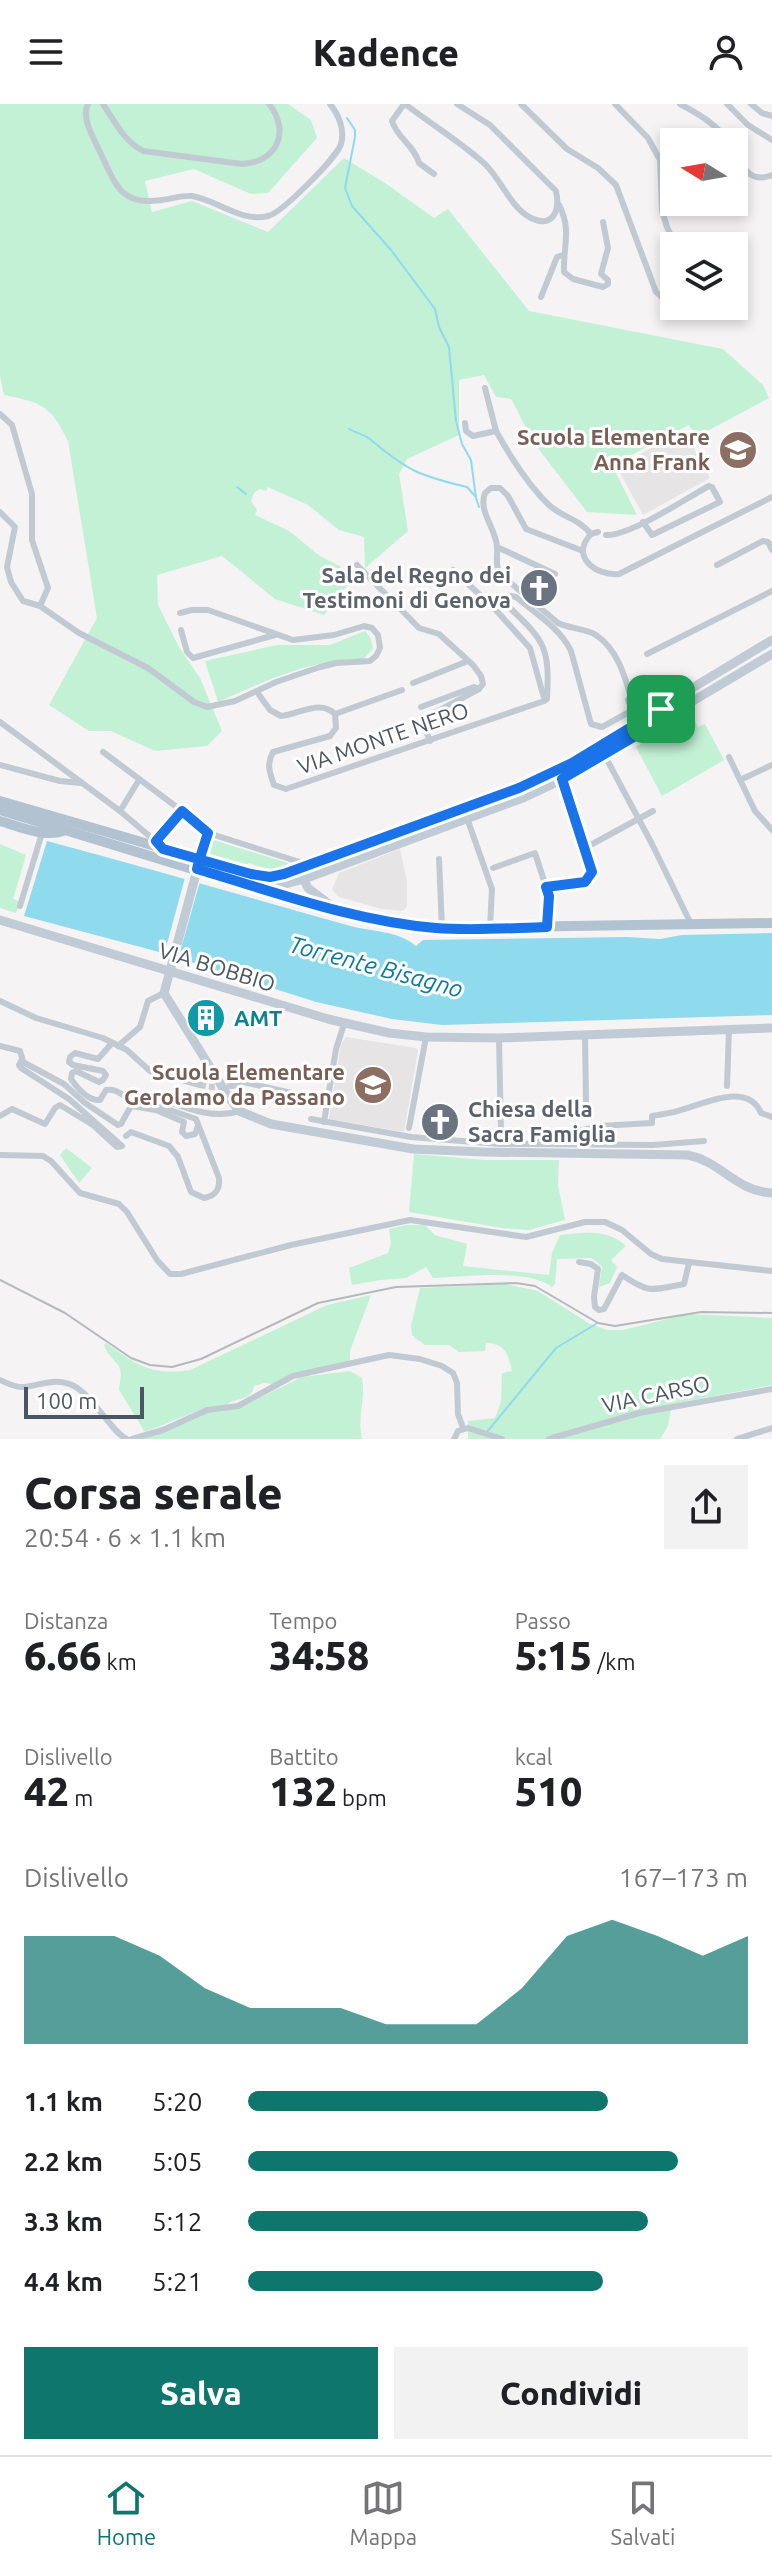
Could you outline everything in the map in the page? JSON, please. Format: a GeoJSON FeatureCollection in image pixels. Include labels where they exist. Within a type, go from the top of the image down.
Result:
{"type":"FeatureCollection","features":[{"type":"Feature","properties":{"kind":"main road"},"geometry":{"type":"LineString","coordinates":[[256,887],[278,886],[301,874],[523,798],[605,756],[772,640]]}},
{"type":"Feature","properties":{"kind":"main road"},"geometry":{"type":"LineString","coordinates":[[0,801],[159,845],[197,868],[261,876],[301,874],[310,865],[540,778],[772,654]]}},
{"type":"Feature","properties":{"kind":"main road"},"geometry":{"type":"LineString","coordinates":[[0,810],[40,827]]}},
{"type":"Feature","properties":{"kind":"main road"},"geometry":{"type":"LineString","coordinates":[[0,821],[64,830],[284,897],[378,919],[442,929],[772,923]]}},
{"type":"Feature","properties":{"kind":"main road"},"geometry":{"type":"LineString","coordinates":[[197,868],[164,993],[239,1111],[271,1124],[413,1149],[688,1155],[709,1161],[745,1188],[772,1193]]}},
{"type":"Feature","properties":{"kind":"main road"},"geometry":{"type":"LineString","coordinates":[[301,874],[308,888],[336,909]]}},
{"type":"Feature","properties":{"kind":"main road","name":"VIA BOBBIO"},"geometry":{"type":"LineString","coordinates":[[0,920],[344,1024],[389,1033],[499,1038],[772,1028]]}},
{"type":"Feature","properties":{"kind":"street"},"geometry":{"type":"LineString","coordinates":[[88,104],[86,118],[96,144],[118,188],[126,196],[134,201],[150,202],[192,196],[262,217],[279,211],[337,152],[342,133],[340,120],[330,104]]}},
{"type":"Feature","properties":{"kind":"street"},"geometry":{"type":"LineString","coordinates":[[103,104],[117,129],[129,143],[143,151],[242,164],[256,163],[267,157],[279,138],[281,125],[269,104]]}},
{"type":"Feature","properties":{"kind":"street"},"geometry":{"type":"LineString","coordinates":[[434,174],[419,163],[416,152],[395,131],[392,121],[405,104],[488,167],[530,217],[550,219],[559,205]]}},
{"type":"Feature","properties":{"kind":"street"},"geometry":{"type":"LineString","coordinates":[[457,104],[490,125],[556,191],[566,219],[564,272],[573,279],[603,287],[608,284],[601,274],[608,248],[603,222]]}},
{"type":"Feature","properties":{"kind":"street"},"geometry":{"type":"LineString","coordinates":[[521,104],[567,149],[598,168],[616,185],[656,292],[660,295]]}},
{"type":"Feature","properties":{"kind":"street"},"geometry":{"type":"LineString","coordinates":[[615,104],[648,138],[660,160],[662,211],[669,232]]}},
{"type":"Feature","properties":{"kind":"street"},"geometry":{"type":"LineString","coordinates":[[680,104],[717,128]]}},
{"type":"Feature","properties":{"kind":"street"},"geometry":{"type":"LineString","coordinates":[[727,104],[748,125],[772,140]]}},
{"type":"Feature","properties":{"kind":"street"},"geometry":{"type":"LineString","coordinates":[[751,104],[772,116]]}},
{"type":"Feature","properties":{"kind":"street"},"geometry":{"type":"LineString","coordinates":[[748,173],[764,178],[772,175]]}},
{"type":"Feature","properties":{"kind":"street"},"geometry":{"type":"LineString","coordinates":[[541,297],[557,257],[563,255]]}},
{"type":"Feature","properties":{"kind":"street"},"geometry":{"type":"LineString","coordinates":[[485,388],[496,431],[518,466],[547,503],[598,534]]}},
{"type":"Feature","properties":{"kind":"street"},"geometry":{"type":"LineString","coordinates":[[0,405],[1,414],[12,425],[32,494],[32,540],[48,588],[40,606]]}},
{"type":"Feature","properties":{"kind":"street"},"geometry":{"type":"LineString","coordinates":[[465,423],[466,431],[473,436],[496,431]]}},
{"type":"Feature","properties":{"kind":"street"},"geometry":{"type":"LineString","coordinates":[[643,522],[652,535],[720,502],[709,486],[616,534],[598,534],[584,542],[585,561],[592,568],[611,575],[619,574],[772,497]]}},
{"type":"Feature","properties":{"kind":"street"},"geometry":{"type":"LineString","coordinates":[[583,551],[526,529],[508,496],[498,487],[488,490],[482,499],[497,547],[499,573],[556,626],[571,651],[591,724],[602,727],[651,700],[655,700],[663,713]]}},
{"type":"Feature","properties":{"kind":"street"},"geometry":{"type":"LineString","coordinates":[[0,512],[15,527],[7,559],[11,582],[23,601],[40,606],[79,633],[148,668],[198,705],[222,705],[276,682],[328,665],[370,661],[380,648],[380,639],[375,631],[364,626],[299,640],[275,635],[208,610],[180,613]]}},
{"type":"Feature","properties":{"kind":"street"},"geometry":{"type":"LineString","coordinates":[[717,565],[761,542],[768,542],[772,550]]}},
{"type":"Feature","properties":{"kind":"street"},"geometry":{"type":"LineString","coordinates":[[497,547],[555,574]]}},
{"type":"Feature","properties":{"kind":"street"},"geometry":{"type":"LineString","coordinates":[[357,565],[419,628],[439,634],[481,676],[483,684],[479,689],[427,717],[424,726],[430,741]]}},
{"type":"Feature","properties":{"kind":"street"},"geometry":{"type":"LineString","coordinates":[[453,570],[494,608],[530,648],[544,701]]}},
{"type":"Feature","properties":{"kind":"street"},"geometry":{"type":"LineString","coordinates":[[647,654],[772,591]]}},
{"type":"Feature","properties":{"kind":"street"},"geometry":{"type":"LineString","coordinates":[[544,701],[547,699],[549,670],[545,650],[532,628],[507,605],[507,599],[516,597],[556,626],[592,633],[607,646],[624,671],[630,704]]}},
{"type":"Feature","properties":{"kind":"street"},"geometry":{"type":"LineString","coordinates":[[181,630],[187,652],[193,658],[275,635]]}},
{"type":"Feature","properties":{"kind":"street"},"geometry":{"type":"LineString","coordinates":[[413,683],[468,661]]}},
{"type":"Feature","properties":{"kind":"street"},"geometry":{"type":"LineString","coordinates":[[421,707],[474,687],[479,689]]}},
{"type":"Feature","properties":{"kind":"street"},"geometry":{"type":"LineString","coordinates":[[335,714],[402,690]]}},
{"type":"Feature","properties":{"kind":"street","name":"VIA MONTE NERO"},"geometry":{"type":"LineString","coordinates":[[257,692],[277,715],[285,716],[319,706],[331,709],[335,714],[336,728],[330,736],[273,752],[268,760],[268,769],[274,785],[286,789],[544,701]]}},
{"type":"Feature","properties":{"kind":"street"},"geometry":{"type":"LineString","coordinates":[[0,722],[120,811],[159,845],[182,811]]}},
{"type":"Feature","properties":{"kind":"street"},"geometry":{"type":"LineString","coordinates":[[103,752],[208,833],[310,865]]}},
{"type":"Feature","properties":{"kind":"street"},"geometry":{"type":"LineString","coordinates":[[605,756],[692,926]]}},
{"type":"Feature","properties":{"kind":"street"},"geometry":{"type":"LineString","coordinates":[[729,757],[755,811],[772,830]]}},
{"type":"Feature","properties":{"kind":"street"},"geometry":{"type":"LineString","coordinates":[[0,765],[84,784]]}},
{"type":"Feature","properties":{"kind":"street"},"geometry":{"type":"LineString","coordinates":[[740,780],[772,765]]}},
{"type":"Feature","properties":{"kind":"street"},"geometry":{"type":"LineString","coordinates":[[546,887],[585,882],[592,872],[562,779]]}},
{"type":"Feature","properties":{"kind":"street"},"geometry":{"type":"LineString","coordinates":[[120,811],[139,780]]}},
{"type":"Feature","properties":{"kind":"street"},"geometry":{"type":"LineString","coordinates":[[585,848],[653,811]]}},
{"type":"Feature","properties":{"kind":"street"},"geometry":{"type":"LineString","coordinates":[[467,818],[492,889],[490,928]]}},
{"type":"Feature","properties":{"kind":"street"},"geometry":{"type":"LineString","coordinates":[[118,836],[131,820]]}},
{"type":"Feature","properties":{"kind":"street"},"geometry":{"type":"LineString","coordinates":[[20,906],[40,827]]}},
{"type":"Feature","properties":{"kind":"street"},"geometry":{"type":"LineString","coordinates":[[197,868],[208,833]]}},
{"type":"Feature","properties":{"kind":"street"},"geometry":{"type":"LineString","coordinates":[[493,868],[535,853],[549,896],[547,927]]}},
{"type":"Feature","properties":{"kind":"street"},"geometry":{"type":"LineString","coordinates":[[439,859],[442,929]]}},
{"type":"Feature","properties":{"kind":"street"},"geometry":{"type":"LineString","coordinates":[[288,860],[301,874]]}},
{"type":"Feature","properties":{"kind":"street"},"geometry":{"type":"LineString","coordinates":[[660,883],[670,880]]}},
{"type":"Feature","properties":{"kind":"street"},"geometry":{"type":"LineString","coordinates":[[164,993],[148,1001],[140,1027],[98,1059],[75,1053],[70,1057],[69,1062],[73,1065],[103,1071],[106,1075],[103,1080],[99,1082],[76,1071],[71,1079],[93,1100],[100,1100],[110,1089],[120,1093],[131,1106],[156,1110],[184,1122],[182,1132],[186,1136],[195,1134],[198,1126]]}},
{"type":"Feature","properties":{"kind":"street"},"geometry":{"type":"LineString","coordinates":[[0,1001],[36,1018],[103,1038],[137,1057],[150,1071],[200,1085]]}},
{"type":"Feature","properties":{"kind":"street"},"geometry":{"type":"LineString","coordinates":[[324,1122],[336,1049],[344,1024]]}},
{"type":"Feature","properties":{"kind":"street"},"geometry":{"type":"LineString","coordinates":[[727,1086],[729,1030]]}},
{"type":"Feature","properties":{"kind":"street"},"geometry":{"type":"LineString","coordinates":[[585,1035],[586,1103]]}},
{"type":"Feature","properties":{"kind":"street"},"geometry":{"type":"LineString","coordinates":[[409,1128],[426,1037]]}},
{"type":"Feature","properties":{"kind":"street"},"geometry":{"type":"LineString","coordinates":[[499,1038],[501,1135]]}},
{"type":"Feature","properties":{"kind":"street"},"geometry":{"type":"LineString","coordinates":[[0,1046],[19,1050],[23,1055],[23,1061],[19,1064],[22,1069],[69,1099],[122,1146],[117,1147],[93,1125],[63,1105],[57,1105],[45,1124],[13,1109],[3,1115]]}},
{"type":"Feature","properties":{"kind":"street"},"geometry":{"type":"LineString","coordinates":[[23,1061],[64,1084],[85,1103],[118,1125],[131,1106]]}},
{"type":"Feature","properties":{"kind":"street"},"geometry":{"type":"LineString","coordinates":[[233,1086],[243,1082],[328,1101]]}},
{"type":"Feature","properties":{"kind":"street"},"geometry":{"type":"LineString","coordinates":[[143,1095],[152,1095],[208,1113],[226,1115],[239,1111]]}},
{"type":"Feature","properties":{"kind":"street"},"geometry":{"type":"LineString","coordinates":[[529,1144],[599,1126],[652,1123],[652,1116],[681,1111],[721,1097],[746,1098],[758,1105],[761,1113],[772,1117]]}},
{"type":"Feature","properties":{"kind":"street"},"geometry":{"type":"LineString","coordinates":[[126,1136],[131,1132],[169,1146],[178,1157],[191,1192],[204,1198],[213,1195],[220,1183],[194,1117],[161,1107]]}},
{"type":"Feature","properties":{"kind":"street"},"geometry":{"type":"LineString","coordinates":[[311,1119],[411,1137],[500,1144],[666,1145],[704,1141]]}},
{"type":"Feature","properties":{"kind":"street"},"geometry":{"type":"LineString","coordinates":[[0,1155],[43,1156],[80,1193],[119,1204],[162,1268],[170,1274],[181,1274],[291,1245],[410,1220],[526,1237],[585,1222],[605,1222],[622,1230],[658,1257],[772,1271]]}},
{"type":"Feature","properties":{"kind":"street"},"geometry":{"type":"LineString","coordinates":[[579,1262],[598,1269],[594,1301],[599,1310],[604,1309],[622,1275],[643,1289],[673,1286],[686,1282],[689,1263]]}},
{"type":"Feature","properties":{"kind":"street"},"geometry":{"type":"LineString","coordinates":[[0,1380],[23,1388],[52,1382],[73,1386],[105,1416],[120,1436],[130,1439],[163,1430],[207,1410],[238,1406],[293,1376],[389,1355],[420,1359],[450,1371],[457,1383],[458,1414],[463,1428]]}},
{"type":"Feature","properties":{"kind":"street","name":"VIA CARSO"},"geometry":{"type":"LineString","coordinates":[[549,1439],[639,1413],[772,1389]]}},
{"type":"Feature","properties":{"kind":"street"},"geometry":{"type":"LineString","coordinates":[[454,1439],[463,1428],[502,1439]]}},
{"type":"Feature","properties":{"kind":"street"},"geometry":{"type":"LineString","coordinates":[[737,1439],[770,1429]]}},
{"type":"Feature","properties":{"kind":"shaded area"},"geometry":{"type":"Polygon","coordinates":[[[684,430],[710,478],[643,515],[617,467],[684,430]]]}},
{"type":"Feature","properties":{"kind":"shaded area"},"geometry":{"type":"Polygon","coordinates":[[[400,849],[407,882],[407,906],[403,911],[382,909],[339,897],[332,890],[339,873],[400,849]]]}},
{"type":"Feature","properties":{"kind":"shaded area","name":"Scuola Elementare Gerolamo da Passano"},"geometry":{"type":"Polygon","coordinates":[[[346,1037],[418,1050],[404,1132],[329,1119],[341,1044],[346,1037]]]}},
{"type":"Feature","properties":{"kind":"green space"},"geometry":{"type":"Polygon","coordinates":[[[0,104],[288,104],[311,120],[317,138],[268,193],[251,194],[194,169],[145,181],[152,212],[192,201],[268,232],[344,158],[434,218],[448,209],[529,311],[723,349],[763,385],[769,398],[696,437],[689,425],[612,465],[637,515],[587,512],[534,443],[511,399],[496,397],[484,375],[459,380],[459,435],[407,459],[399,474],[408,531],[365,568],[364,537],[339,530],[308,505],[268,487],[266,491],[260,489],[254,493],[251,501],[257,510],[255,515],[289,531],[320,556],[340,566],[342,571],[355,576],[324,615],[275,599],[222,556],[157,575],[158,605],[179,647],[200,678],[222,731],[207,746],[155,751],[111,731],[89,731],[49,705],[97,618],[68,441],[56,420],[44,408],[28,400],[4,395],[0,376],[0,104]]]}},
{"type":"Feature","properties":{"kind":"green space"},"geometry":{"type":"Polygon","coordinates":[[[365,631],[373,649],[363,659],[307,667],[218,702],[205,661],[277,645],[330,645],[365,631]]]}},
{"type":"Feature","properties":{"kind":"green space"},"geometry":{"type":"Polygon","coordinates":[[[690,715],[698,727],[705,724],[724,760],[662,796],[636,747],[690,715]]]}},
{"type":"Feature","properties":{"kind":"green space"},"geometry":{"type":"Polygon","coordinates":[[[210,839],[288,863],[286,868],[271,869],[249,863],[243,866],[206,855],[210,839]]]}},
{"type":"Feature","properties":{"kind":"green space"},"geometry":{"type":"Polygon","coordinates":[[[0,844],[26,855],[13,899],[21,902],[16,913],[0,908],[0,844]]]}},
{"type":"Feature","properties":{"kind":"green space"},"geometry":{"type":"Polygon","coordinates":[[[66,1148],[92,1168],[79,1183],[60,1155],[66,1148]]]}},
{"type":"Feature","properties":{"kind":"green space"},"geometry":{"type":"Polygon","coordinates":[[[414,1154],[486,1160],[559,1160],[558,1185],[565,1220],[529,1230],[409,1212],[414,1154]]]}},
{"type":"Feature","properties":{"kind":"green space"},"geometry":{"type":"Polygon","coordinates":[[[425,1225],[435,1235],[467,1244],[463,1266],[549,1275],[552,1253],[560,1235],[603,1234],[626,1246],[611,1260],[617,1267],[610,1283],[599,1287],[602,1267],[591,1258],[557,1259],[555,1284],[552,1287],[527,1277],[477,1275],[433,1278],[426,1267],[406,1278],[352,1285],[349,1268],[388,1253],[391,1244],[389,1229],[425,1225]]]}},
{"type":"Feature","properties":{"kind":"green space"},"geometry":{"type":"Polygon","coordinates":[[[506,1284],[538,1291],[590,1324],[607,1330],[623,1330],[688,1314],[772,1318],[772,1385],[672,1404],[668,1426],[660,1439],[468,1439],[468,1421],[495,1418],[501,1402],[502,1373],[512,1371],[509,1360],[498,1345],[486,1343],[485,1351],[459,1352],[449,1345],[425,1345],[418,1340],[412,1335],[411,1326],[420,1288],[506,1284]]]}},
{"type":"Feature","properties":{"kind":"green space"},"geometry":{"type":"Polygon","coordinates":[[[371,1295],[350,1351],[350,1363],[273,1384],[254,1386],[246,1397],[226,1405],[207,1407],[145,1432],[119,1390],[119,1366],[104,1345],[106,1343],[136,1363],[155,1370],[190,1370],[327,1305],[371,1295]]]}},
{"type":"Feature","properties":{"kind":"green space"},"geometry":{"type":"Polygon","coordinates":[[[350,1371],[362,1378],[362,1439],[144,1439],[202,1414],[241,1407],[302,1377],[350,1371]]]}},
{"type":"Feature","properties":{"kind":"water","name":"Torrente Bisagno"},"geometry":{"type":"Polygon","coordinates":[[[47,841],[347,925],[392,934],[416,946],[423,940],[660,939],[682,935],[772,933],[772,1015],[442,1025],[392,1019],[316,1002],[163,953],[24,916],[47,841]]]}},
{"type":"Feature","properties":{"kind":"pier"},"geometry":{"type":"Polygon","coordinates":[[[186,874],[201,878],[178,959],[164,955],[186,874]]]}},
{"type":"Feature","properties":{"kind":"waterway"},"geometry":{"type":"LineString","coordinates":[[347,118],[355,130],[355,137],[345,188],[352,206],[391,250],[435,309],[439,327],[449,347],[456,421],[462,444],[471,460],[479,507]]}},
{"type":"Feature","properties":{"kind":"waterway"},"geometry":{"type":"LineString","coordinates":[[349,429],[369,438],[415,471],[467,487],[475,496]]}},
{"type":"Feature","properties":{"kind":"waterway"},"geometry":{"type":"LineString","coordinates":[[237,487],[246,494]]}},
{"type":"Feature","properties":{"kind":"waterway"},"geometry":{"type":"LineString","coordinates":[[487,1432],[556,1348],[596,1324]]}},
{"type":"Feature","properties":{"kind":"tunnel"},"geometry":{"type":"LineString","coordinates":[[200,1085],[233,1086]]}},
{"type":"Feature","properties":{"kind":"tunnel"},"geometry":{"type":"LineString","coordinates":[[143,1095],[140,1100],[142,1105],[161,1107]]}},
{"type":"Feature","properties":{"kind":"railway"},"geometry":{"type":"LineString","coordinates":[[0,1280],[65,1313],[131,1358],[150,1365],[172,1367],[201,1359],[318,1303],[396,1287],[516,1283],[535,1286],[598,1323],[615,1326],[701,1312],[772,1313]]}},
{"type":"Feature","properties":{"kind":"place","name":"Scuola Elementare Anna Frank"},"geometry":{"type":"Point","coordinates":[738,450]}},
{"type":"Feature","properties":{"kind":"place","name":"Sala del Regno dei Testimoni di Genova"},"geometry":{"type":"Point","coordinates":[539,588]}},
{"type":"Feature","properties":{"kind":"place","name":"AMT"},"geometry":{"type":"Point","coordinates":[206,1018]}},
{"type":"Feature","properties":{"kind":"place","name":"Scuola Elementare Gerolamo da Passano"},"geometry":{"type":"Point","coordinates":[373,1085]}},
{"type":"Feature","properties":{"kind":"place","name":"Chiesa della Sacra Famiglia"},"geometry":{"type":"Point","coordinates":[440,1122]}},
{"type":"Feature","properties":{"kind":"route"},"geometry":{"type":"LineString","coordinates":[[661,709],[572,763],[519,788],[284,874],[270,877],[251,874],[200,859],[163,849],[156,841],[182,811],[208,833],[202,853],[200,859],[197,869],[284,897],[378,919],[442,929],[547,927],[549,896],[546,887],[585,882],[592,872],[562,779],[666,718],[661,709]]}}]}
